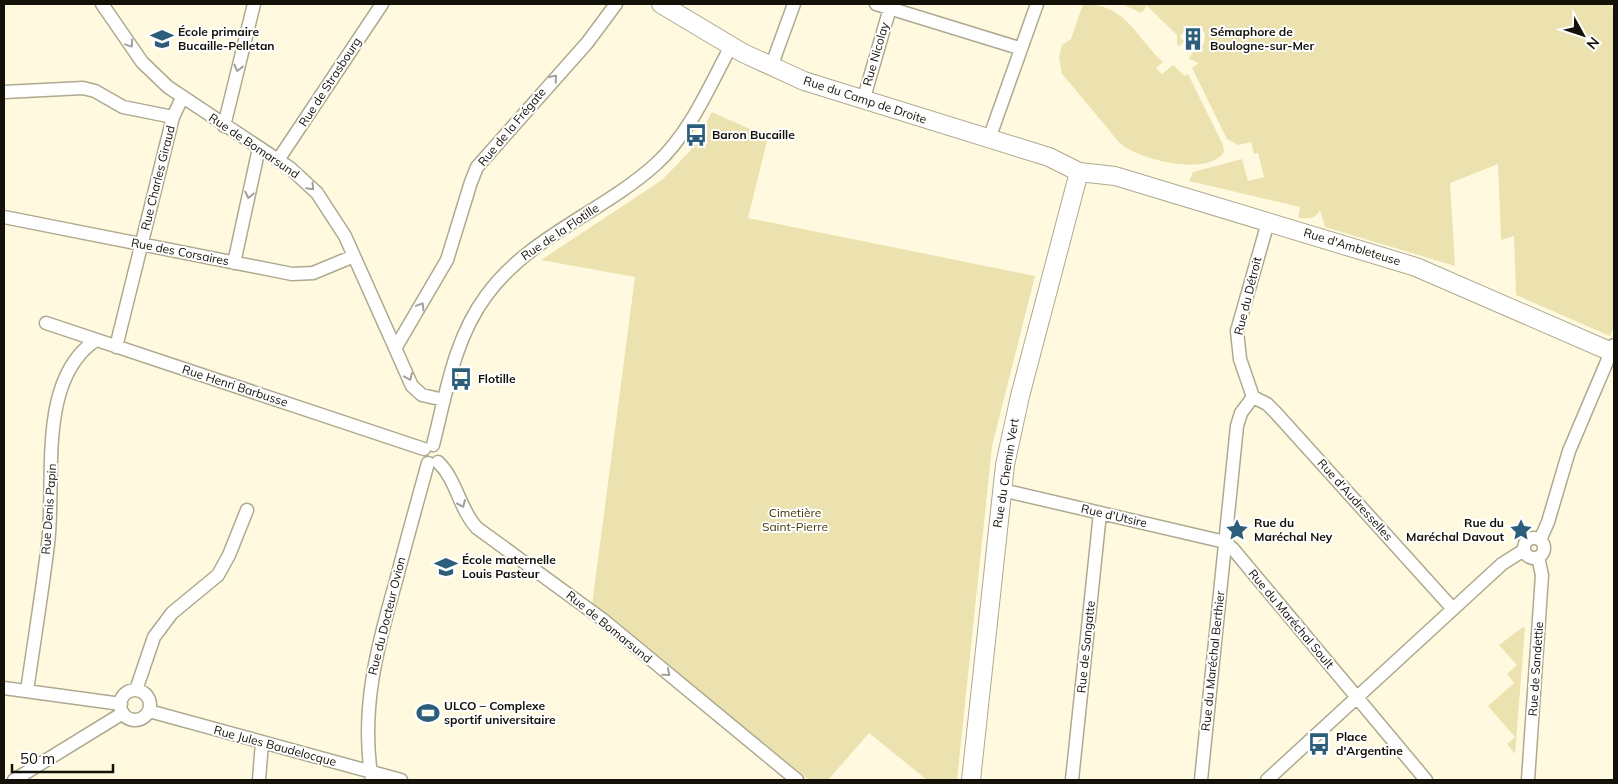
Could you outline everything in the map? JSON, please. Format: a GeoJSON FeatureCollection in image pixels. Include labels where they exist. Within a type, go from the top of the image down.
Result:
{"type":"FeatureCollection","features":[{"type":"Feature","properties":{"kind":"street","name":"Rue de Bomarsund"},"geometry":{"type":"LineString","coordinates":[[102,4],[142,62],[182,98],[278,160],[304,179],[320,197],[339,225],[415,390],[444,400]]}},
{"type":"Feature","properties":{"kind":"street"},"geometry":{"type":"LineString","coordinates":[[224,126],[254,4]]}},
{"type":"Feature","properties":{"kind":"street","name":"Rue de Strasbourg"},"geometry":{"type":"LineString","coordinates":[[278,160],[382,4]]}},
{"type":"Feature","properties":{"kind":"street","name":"Rue de la Frégate"},"geometry":{"type":"LineString","coordinates":[[396,347],[447,260],[470,182],[478,167],[590,39],[616,4]]}},
{"type":"Feature","properties":{"kind":"street","name":"Rue du Camp de Droite"},"geometry":{"type":"LineString","coordinates":[[661,4],[731,46],[771,67],[813,85],[1049,157],[1079,172]]}},
{"type":"Feature","properties":{"kind":"street"},"geometry":{"type":"LineString","coordinates":[[771,67],[794,4]]}},
{"type":"Feature","properties":{"kind":"street"},"geometry":{"type":"LineString","coordinates":[[876,4],[1019,48]]}},
{"type":"Feature","properties":{"kind":"street"},"geometry":{"type":"LineString","coordinates":[[989,139],[1019,48],[1036,4]]}},
{"type":"Feature","properties":{"kind":"street","name":"Rue Nicolay"},"geometry":{"type":"LineString","coordinates":[[863,100],[890,8]]}},
{"type":"Feature","properties":{"kind":"street","name":"Rue de la Flotille"},"geometry":{"type":"LineString","coordinates":[[428,447],[466,330],[492,288],[525,255],[628,186],[663,157],[685,130],[731,46]]}},
{"type":"Feature","properties":{"kind":"street"},"geometry":{"type":"LineString","coordinates":[[4,92],[84,88],[95,91],[122,107],[173,117]]}},
{"type":"Feature","properties":{"kind":"street","name":"Rue Charles Giraud"},"geometry":{"type":"LineString","coordinates":[[116,347],[173,117],[182,98]]}},
{"type":"Feature","properties":{"kind":"street"},"geometry":{"type":"LineString","coordinates":[[234,262],[259,148]]}},
{"type":"Feature","properties":{"kind":"street","name":"Rue d'Ambleteuse"},"geometry":{"type":"LineString","coordinates":[[1079,172],[1115,176],[1427,271],[1613,350]]}},
{"type":"Feature","properties":{"kind":"street","name":"Rue du Chemin Vert"},"geometry":{"type":"LineString","coordinates":[[971,780],[1002,490],[1016,409],[1079,172]]}},
{"type":"Feature","properties":{"kind":"street","name":"Rue des Corsaires"},"geometry":{"type":"LineString","coordinates":[[4,217],[284,273],[304,274],[324,269],[354,256]]}},
{"type":"Feature","properties":{"kind":"street","name":"Rue du Détroit"},"geometry":{"type":"LineString","coordinates":[[1253,397],[1240,359],[1238,332],[1268,222]]}},
{"type":"Feature","properties":{"kind":"street","name":"Rue Henri Barbusse"},"geometry":{"type":"LineString","coordinates":[[46,323],[428,447]]}},
{"type":"Feature","properties":{"kind":"street","name":"Rue Denis Papin"},"geometry":{"type":"LineString","coordinates":[[27,691],[49,538],[56,407],[73,361],[81,351],[96,340]]}},
{"type":"Feature","properties":{"kind":"street"},"geometry":{"type":"LineString","coordinates":[[1524,550],[1529,557],[1538,557],[1544,550],[1540,540],[1548,522],[1569,451],[1613,350]]}},
{"type":"Feature","properties":{"kind":"street"},"geometry":{"type":"LineString","coordinates":[[1225,542],[1238,426],[1241,413],[1253,397]]}},
{"type":"Feature","properties":{"kind":"street","name":"Rue d'Audresselles"},"geometry":{"type":"LineString","coordinates":[[1253,397],[1267,404],[1276,413],[1453,609]]}},
{"type":"Feature","properties":{"kind":"street"},"geometry":{"type":"LineString","coordinates":[[428,447],[441,451],[441,457],[433,463]]}},
{"type":"Feature","properties":{"kind":"street","name":"Rue de Bomarsund"},"geometry":{"type":"LineString","coordinates":[[433,463],[449,474],[466,512],[478,528],[504,550],[602,620],[797,780]]}},
{"type":"Feature","properties":{"kind":"street","name":"Rue du Docteur Ovion"},"geometry":{"type":"LineString","coordinates":[[372,776],[368,709],[374,660],[433,463]]}},
{"type":"Feature","properties":{"kind":"street","name":"Rue d'Utsire"},"geometry":{"type":"LineString","coordinates":[[1002,490],[1225,542]]}},
{"type":"Feature","properties":{"kind":"street"},"geometry":{"type":"LineString","coordinates":[[136,690],[154,637],[172,613],[218,575],[247,510]]}},
{"type":"Feature","properties":{"kind":"street","name":"Rue de Sangatte"},"geometry":{"type":"LineString","coordinates":[[1072,780],[1100,513]]}},
{"type":"Feature","properties":{"kind":"street"},"geometry":{"type":"LineString","coordinates":[[1267,780],[1508,559],[1524,550],[1528,540],[1540,540]]}},
{"type":"Feature","properties":{"kind":"street","name":"Rue du Maréchal Soult"},"geometry":{"type":"LineString","coordinates":[[1225,542],[1234,549],[1426,780]]}},
{"type":"Feature","properties":{"kind":"street","name":"Rue du Maréchal Berthier"},"geometry":{"type":"LineString","coordinates":[[1201,780],[1225,542]]}},
{"type":"Feature","properties":{"kind":"street","name":"Rue de Sandettie"},"geometry":{"type":"LineString","coordinates":[[1528,780],[1542,575],[1538,557]]}},
{"type":"Feature","properties":{"kind":"street"},"geometry":{"type":"LineString","coordinates":[[4,688],[122,708],[128,718],[136,720],[143,718],[149,711],[148,698],[144,693],[136,690],[126,694],[122,708],[14,780]]}},
{"type":"Feature","properties":{"kind":"street","name":"Rue Jules Baudelocque"},"geometry":{"type":"LineString","coordinates":[[149,711],[262,742],[372,776],[401,780]]}},
{"type":"Feature","properties":{"kind":"street"},"geometry":{"type":"LineString","coordinates":[[259,780],[262,742]]}},
{"type":"Feature","properties":{"kind":"green space"},"geometry":{"type":"Polygon","coordinates":[[[1083,4],[1098,5],[1120,16],[1163,62],[1156,68],[1162,74],[1173,65],[1185,76],[1188,74],[1223,145],[1224,152],[1216,159],[1204,164],[1190,165],[1143,156],[1130,150],[1117,140],[1062,74],[1059,57],[1062,45],[1071,39],[1083,4]]]}},
{"type":"Feature","properties":{"kind":"green space"},"geometry":{"type":"Polygon","coordinates":[[[1122,4],[1610,4],[1614,11],[1614,327],[1610,336],[1516,295],[1514,236],[1501,240],[1498,164],[1450,183],[1455,266],[1325,227],[1320,210],[1311,218],[1298,218],[1300,207],[1189,181],[1193,172],[1242,159],[1248,181],[1264,177],[1258,153],[1254,154],[1251,142],[1238,145],[1227,139],[1192,68],[1199,63],[1189,59],[1193,51],[1204,43],[1205,34],[1200,27],[1191,26],[1180,36],[1184,41],[1180,46],[1177,45],[1177,35],[1147,6],[1141,13],[1122,4]]]}},
{"type":"Feature","properties":{"kind":"green space","name":"Cimetière Saint-Pierre"},"geometry":{"type":"Polygon","coordinates":[[[712,112],[768,137],[748,218],[1035,276],[992,446],[957,780],[927,780],[869,733],[828,780],[809,780],[592,605],[635,277],[541,260],[662,180],[690,151],[712,112]]]}},
{"type":"Feature","properties":{"kind":"green space"},"geometry":{"type":"Polygon","coordinates":[[[1523,627],[1525,628],[1515,754],[1507,744],[1515,737],[1488,706],[1514,683],[1507,674],[1517,665],[1499,645],[1523,627]]]}},
{"type":"Feature","properties":{"kind":"place","name":"École primaire Bucaille-Pelletan"},"geometry":{"type":"Point","coordinates":[162,39]}},
{"type":"Feature","properties":{"kind":"place","name":"Sémaphore de Boulogne-sur-Mer"},"geometry":{"type":"Point","coordinates":[1193,39]}},
{"type":"Feature","properties":{"kind":"place","name":"Baron Bucaille"},"geometry":{"type":"Point","coordinates":[696,135]}},
{"type":"Feature","properties":{"kind":"place","name":"Flotille"},"geometry":{"type":"Point","coordinates":[461,379]}},
{"type":"Feature","properties":{"kind":"place","name":"Rue du Maréchal Ney"},"geometry":{"type":"Point","coordinates":[1237,530]}},
{"type":"Feature","properties":{"kind":"place","name":"Rue du Maréchal Davout"},"geometry":{"type":"Point","coordinates":[1521,530]}},
{"type":"Feature","properties":{"kind":"place","name":"École maternelle Louis Pasteur"},"geometry":{"type":"Point","coordinates":[446,567]}},
{"type":"Feature","properties":{"kind":"place","name":"ULCO – Complexe sportif universitaire"},"geometry":{"type":"Point","coordinates":[428,713]}},
{"type":"Feature","properties":{"kind":"place","name":"Place d'Argentine"},"geometry":{"type":"Point","coordinates":[1319,744]}}]}
